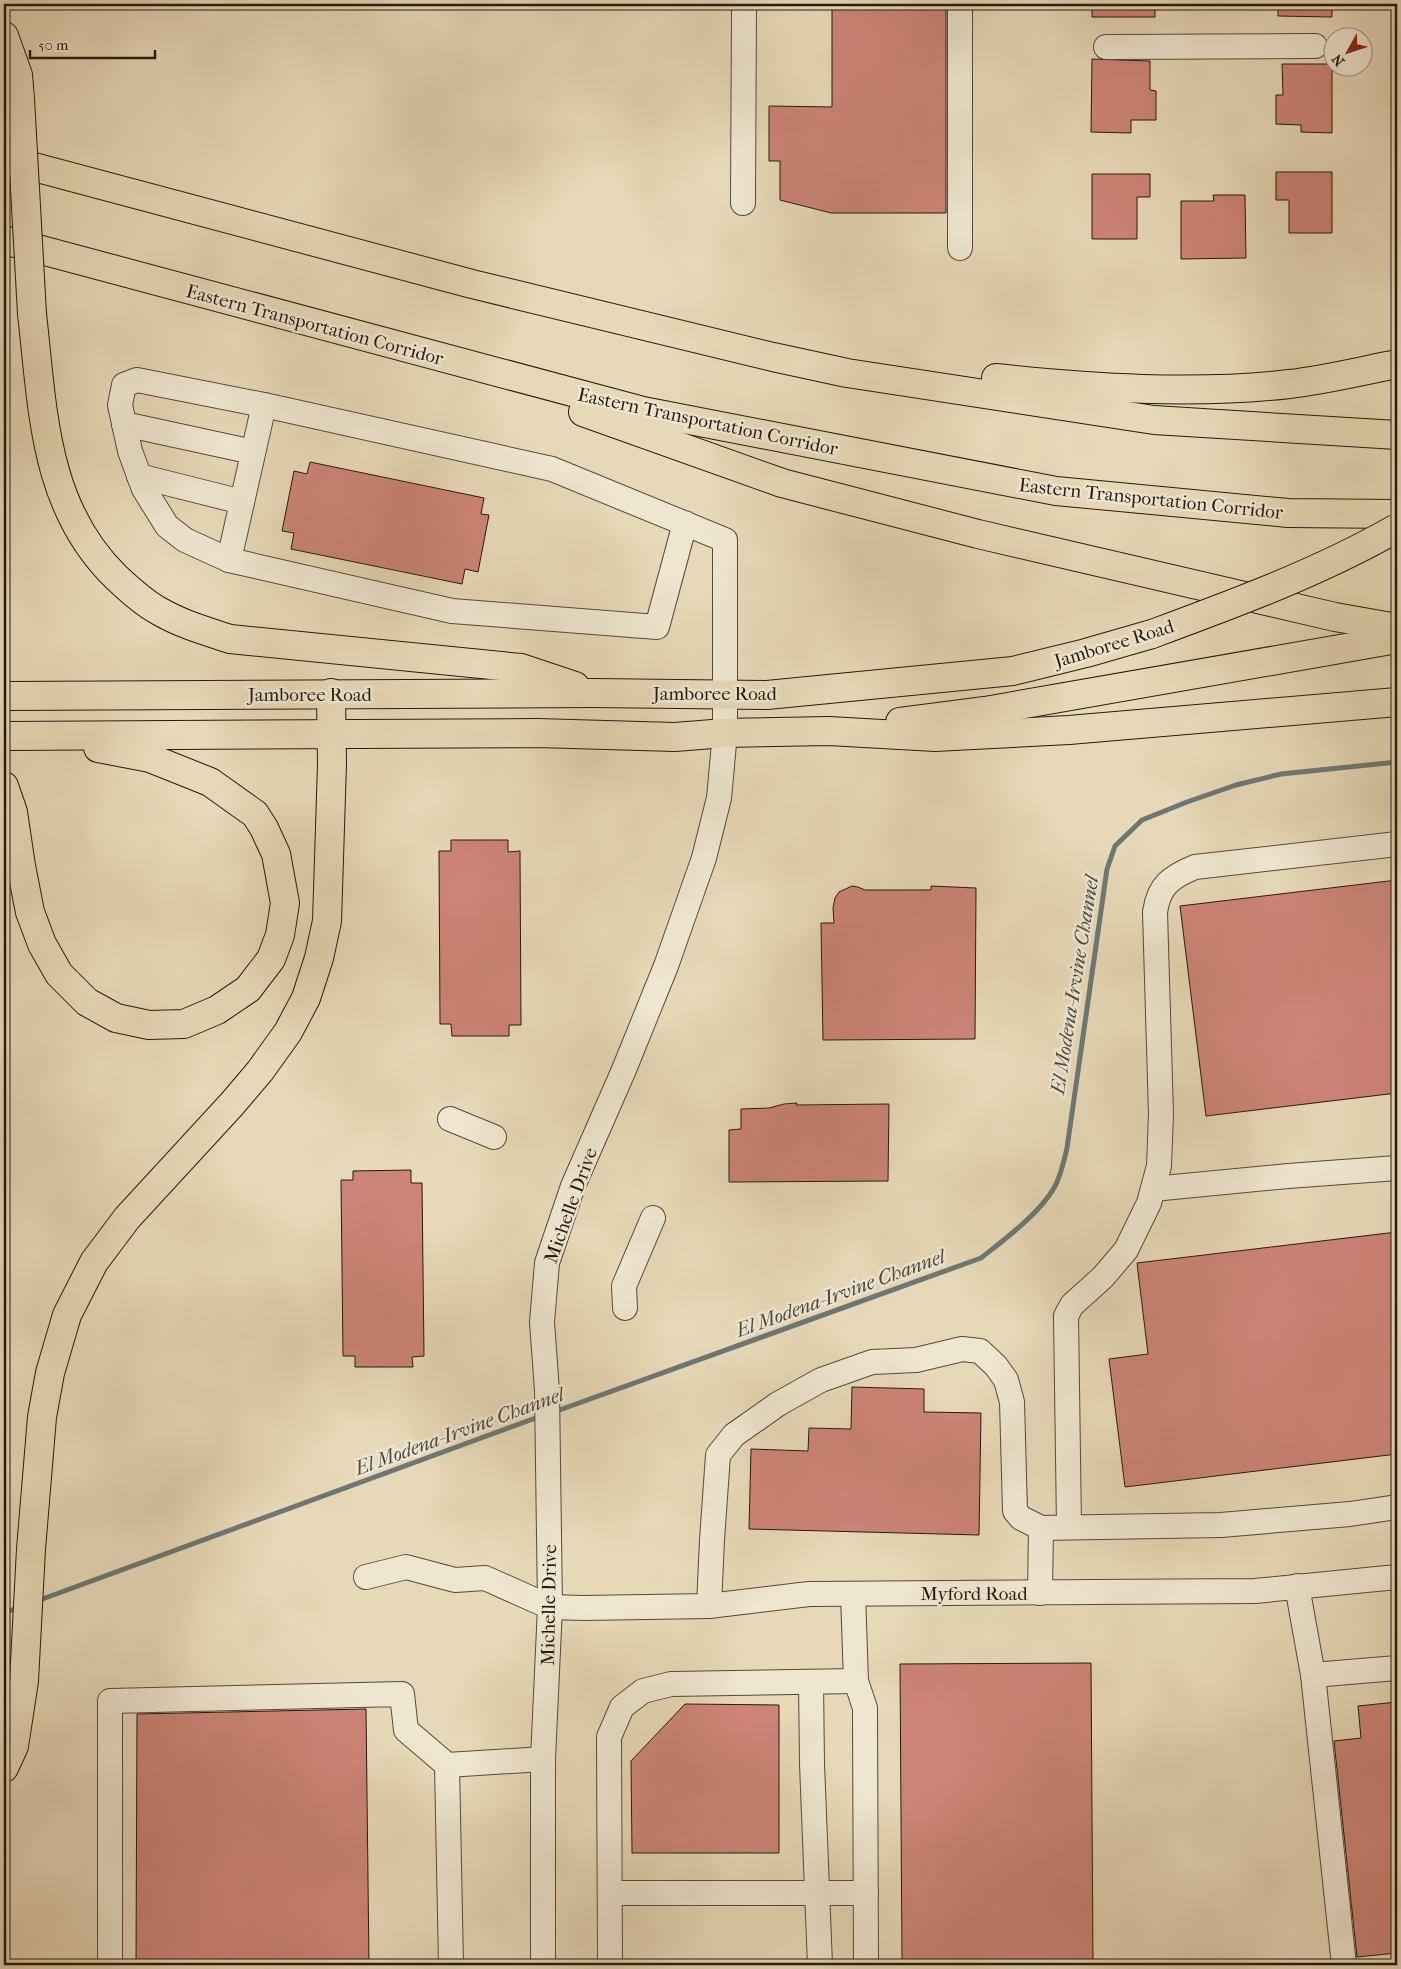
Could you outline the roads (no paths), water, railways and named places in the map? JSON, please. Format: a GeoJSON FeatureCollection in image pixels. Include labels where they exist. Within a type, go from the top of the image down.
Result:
{"type":"FeatureCollection","features":[{"type":"Feature","properties":{"kind":"highway"},"geometry":{"type":"LineString","coordinates":[[4,36],[18,75],[32,314],[46,429],[56,479],[67,508],[84,539],[105,566],[127,588],[154,609],[189,625],[230,639],[521,668],[593,693]]}},
{"type":"Feature","properties":{"kind":"highway"},"geometry":{"type":"LineString","coordinates":[[4,159],[472,284],[848,374],[1154,420],[1397,435]]}},
{"type":"Feature","properties":{"kind":"highway","name":"Eastern Transportation Corridor"},"geometry":{"type":"LineString","coordinates":[[4,240],[643,411],[1056,492],[1288,512],[1397,514]]}},
{"type":"Feature","properties":{"kind":"highway"},"geometry":{"type":"LineString","coordinates":[[773,357],[1051,384],[1178,389],[1289,384],[1397,364]]}},
{"type":"Feature","properties":{"kind":"highway"},"geometry":{"type":"LineString","coordinates":[[489,370],[565,406],[782,483],[978,534],[1335,617],[1397,628]]}},
{"type":"Feature","properties":{"kind":"highway","name":"Jamboree Road"},"geometry":{"type":"LineString","coordinates":[[4,696],[593,693],[768,695],[1013,671],[1086,654],[1152,634],[1292,580],[1397,528]]}},
{"type":"Feature","properties":{"kind":"highway"},"geometry":{"type":"LineString","coordinates":[[829,731],[985,711],[1397,638]]}},
{"type":"Feature","properties":{"kind":"highway"},"geometry":{"type":"LineString","coordinates":[[4,1768],[14,1746],[24,1681],[31,1549],[42,1417],[50,1373],[67,1315],[94,1262],[127,1218],[232,1104],[260,1070],[288,1032],[306,998],[319,958],[326,922],[332,734],[331,694]]}},
{"type":"Feature","properties":{"kind":"highway","name":"Jamboree Road"},"geometry":{"type":"LineString","coordinates":[[4,736],[537,733],[675,737],[725,733],[829,731],[935,737],[1069,730],[1397,702]]}},
{"type":"Feature","properties":{"kind":"highway"},"geometry":{"type":"LineString","coordinates":[[4,786],[13,812],[30,912],[42,944],[59,974],[87,1002],[116,1018],[149,1025],[184,1024],[217,1010],[248,989],[271,959],[280,935],[285,903],[276,854],[255,814],[210,782],[150,758],[32,736]]}},
{"type":"Feature","properties":{"kind":"street"},"geometry":{"type":"LineString","coordinates":[[743,203],[744,4]]}},
{"type":"Feature","properties":{"kind":"street"},"geometry":{"type":"LineString","coordinates":[[960,4],[960,248]]}},
{"type":"Feature","properties":{"kind":"street"},"geometry":{"type":"LineString","coordinates":[[1106,47],[1315,46]]}},
{"type":"Feature","properties":{"kind":"street"},"geometry":{"type":"LineString","coordinates":[[137,380],[264,404],[552,469],[685,523],[657,627],[452,611],[228,560],[185,540],[168,526],[144,489],[130,451],[120,405],[124,385],[137,380]]}},
{"type":"Feature","properties":{"kind":"street"},"geometry":{"type":"LineString","coordinates":[[228,560],[264,404]]}},
{"type":"Feature","properties":{"kind":"street"},"geometry":{"type":"LineString","coordinates":[[124,424],[253,452]]}},
{"type":"Feature","properties":{"kind":"street"},"geometry":{"type":"LineString","coordinates":[[139,476],[242,502]]}},
{"type":"Feature","properties":{"kind":"street","name":"Michelle Drive"},"geometry":{"type":"LineString","coordinates":[[543,1965],[543,1759],[550,1608],[546,1391],[542,1322],[547,1263],[573,1186],[623,1072],[666,966],[694,886],[719,798],[725,733],[725,540],[685,523]]}},
{"type":"Feature","properties":{"kind":"street"},"geometry":{"type":"LineString","coordinates":[[1069,1527],[1066,1316],[1072,1305],[1103,1277],[1126,1250],[1150,1203],[1159,1166],[1162,1114],[1155,912],[1157,901],[1166,884],[1175,875],[1195,867],[1397,844]]}},
{"type":"Feature","properties":{"kind":"street"},"geometry":{"type":"LineString","coordinates":[[450,1119],[494,1137]]}},
{"type":"Feature","properties":{"kind":"street"},"geometry":{"type":"LineString","coordinates":[[1153,1189],[1397,1168]]}},
{"type":"Feature","properties":{"kind":"street"},"geometry":{"type":"LineString","coordinates":[[625,1308],[624,1286],[653,1218]]}},
{"type":"Feature","properties":{"kind":"street"},"geometry":{"type":"LineString","coordinates":[[709,1606],[718,1455],[734,1435],[778,1404],[821,1380],[872,1362],[916,1360],[962,1348],[980,1351],[996,1366],[1006,1380],[1012,1402],[1015,1511],[1021,1518],[1041,1528],[1221,1525],[1350,1514],[1397,1507]]}},
{"type":"Feature","properties":{"kind":"street"},"geometry":{"type":"LineString","coordinates":[[1040,1592],[1041,1528]]}},
{"type":"Feature","properties":{"kind":"street"},"geometry":{"type":"LineString","coordinates":[[366,1577],[406,1567],[455,1580],[485,1578],[550,1608]]}},
{"type":"Feature","properties":{"kind":"street","name":"Myford Road"},"geometry":{"type":"LineString","coordinates":[[550,1608],[709,1606],[809,1594],[1255,1591],[1397,1577]]}},
{"type":"Feature","properties":{"kind":"street"},"geometry":{"type":"LineString","coordinates":[[1297,1586],[1313,1675],[1344,1965]]}},
{"type":"Feature","properties":{"kind":"street"},"geometry":{"type":"LineString","coordinates":[[853,1594],[856,1681],[865,1708],[866,1965]]}},
{"type":"Feature","properties":{"kind":"street"},"geometry":{"type":"LineString","coordinates":[[1313,1675],[1397,1668]]}},
{"type":"Feature","properties":{"kind":"street"},"geometry":{"type":"LineString","coordinates":[[610,1965],[609,1737],[622,1707],[643,1692],[670,1684],[856,1681]]}},
{"type":"Feature","properties":{"kind":"street"},"geometry":{"type":"LineString","coordinates":[[811,1682],[812,1764],[820,1965]]}},
{"type":"Feature","properties":{"kind":"street"},"geometry":{"type":"LineString","coordinates":[[110,1965],[110,1701],[402,1694],[406,1730],[447,1765],[543,1759]]}},
{"type":"Feature","properties":{"kind":"street"},"geometry":{"type":"LineString","coordinates":[[447,1765],[451,1965]]}},
{"type":"Feature","properties":{"kind":"street"},"geometry":{"type":"LineString","coordinates":[[610,1893],[866,1893]]}},
{"type":"Feature","properties":{"kind":"waterway","name":"El Modena-Irvine Channel"},"geometry":{"type":"LineString","coordinates":[[554,1412],[981,1258],[1021,1226],[1040,1207],[1054,1188],[1060,1173],[1067,1148],[1107,869],[1115,846],[1142,820],[1236,785],[1281,774],[1397,762]]}},
{"type":"Feature","properties":{"kind":"waterway","name":"El Modena-Irvine Channel"},"geometry":{"type":"LineString","coordinates":[[37,1601],[541,1416]]}},
{"type":"Feature","properties":{"kind":"waterway","name":"El Modena-Irvine Channel"},"geometry":{"type":"LineString","coordinates":[[4,1613],[20,1607]]}}]}
